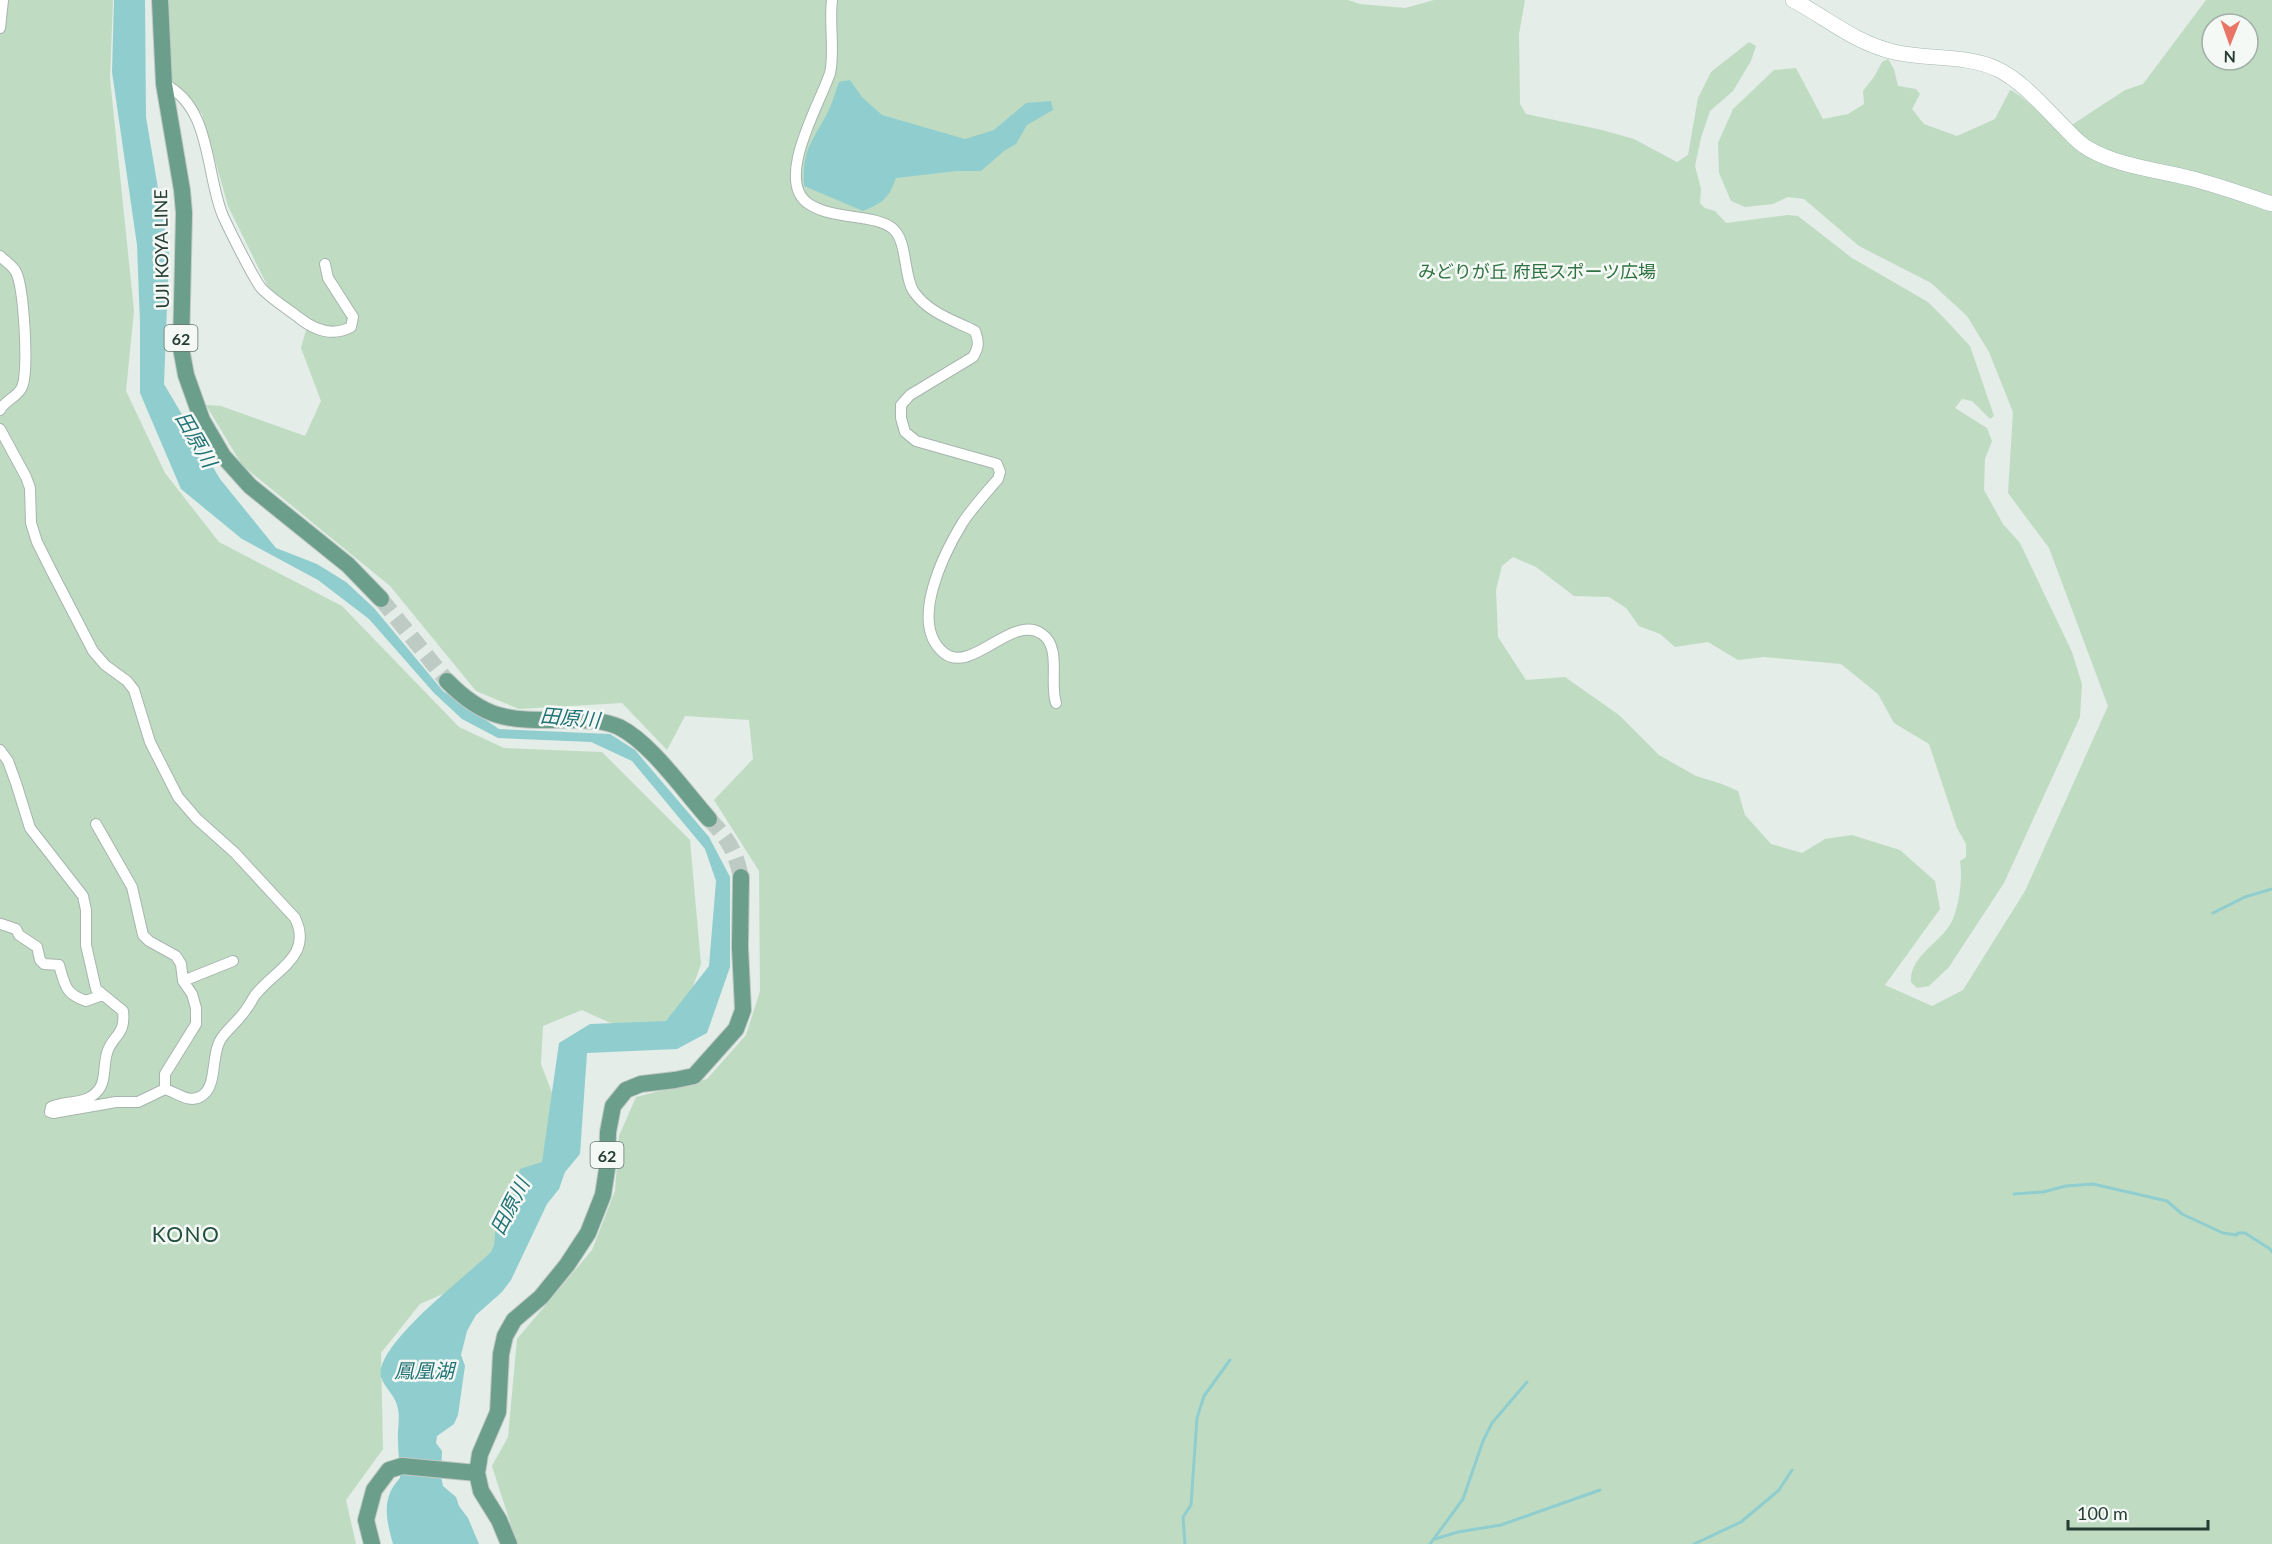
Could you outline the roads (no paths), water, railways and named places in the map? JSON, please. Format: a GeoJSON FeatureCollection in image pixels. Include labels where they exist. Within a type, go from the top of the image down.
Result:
{"type":"FeatureCollection","features":[{"type":"Feature","properties":{"kind":"main road","name":"UJI KOYA LINE"},"geometry":{"type":"LineString","coordinates":[[160,0],[164,84],[184,213],[181,348],[186,375],[202,420],[223,456],[250,486],[348,566],[381,599]]}},
{"type":"Feature","properties":{"kind":"main road"},"geometry":{"type":"LineString","coordinates":[[447,681],[465,700],[498,716],[522,720],[600,721],[618,727],[640,740],[709,819]]}},
{"type":"Feature","properties":{"kind":"main road","name":"62"},"geometry":{"type":"LineString","coordinates":[[472,1472],[498,1412],[505,1336],[514,1320],[541,1297],[567,1265],[588,1233],[603,1195],[607,1168],[608,1132],[613,1106],[626,1090],[641,1084],[694,1076],[736,1029],[743,1010],[740,947],[741,877]]}},
{"type":"Feature","properties":{"kind":"main road"},"geometry":{"type":"LineString","coordinates":[[372,1544],[366,1520],[374,1490],[384,1475],[396,1467],[472,1472],[499,1520],[508,1544]]}},
{"type":"Feature","properties":{"kind":"street"},"geometry":{"type":"LineString","coordinates":[[0,28],[3,0]]}},
{"type":"Feature","properties":{"kind":"street"},"geometry":{"type":"LineString","coordinates":[[832,0],[830,72],[806,129],[799,155],[796,179],[800,194],[807,203],[823,212],[880,223],[892,229],[899,238],[912,290],[933,312],[975,331],[978,348],[973,357],[910,395],[901,405],[901,418],[905,432],[916,441],[986,459],[998,464],[1000,472],[998,479],[963,521],[945,558],[930,600],[929,632],[945,654],[955,658],[967,656],[1017,631],[1027,630],[1040,633],[1049,641],[1053,651],[1052,693],[1056,703]]}},
{"type":"Feature","properties":{"kind":"street"},"geometry":{"type":"LineString","coordinates":[[1793,0],[1837,28],[1876,47],[1894,52],[1961,59],[1997,69],[2010,76],[2030,94],[2074,139],[2104,157],[2192,179],[2272,204]]}},
{"type":"Feature","properties":{"kind":"street"},"geometry":{"type":"LineString","coordinates":[[164,84],[173,88],[188,101],[206,142],[215,195],[224,218],[261,288],[312,328],[340,333],[351,327],[353,317],[328,278],[325,264]]}},
{"type":"Feature","properties":{"kind":"street"},"geometry":{"type":"LineString","coordinates":[[0,256],[16,270],[19,280],[25,335],[25,380],[22,387],[0,410]]}},
{"type":"Feature","properties":{"kind":"street"},"geometry":{"type":"LineString","coordinates":[[0,429],[30,488],[31,523],[46,561],[93,651],[105,665],[127,681],[134,690],[150,742],[178,797],[197,819],[235,853],[295,918],[299,927],[300,937],[293,958],[259,991],[222,1037],[215,1052],[209,1089],[206,1094],[186,1099],[165,1089]]}},
{"type":"Feature","properties":{"kind":"street"},"geometry":{"type":"LineString","coordinates":[[0,750],[8,761],[30,828],[83,896],[86,910],[86,945],[96,988],[123,1011],[124,1022],[121,1031],[107,1052],[104,1081],[99,1090],[89,1098],[57,1104],[51,1107],[50,1112],[116,1102],[138,1102],[165,1089]]}},
{"type":"Feature","properties":{"kind":"street"},"geometry":{"type":"LineString","coordinates":[[96,824],[132,887],[143,935],[149,941],[176,956],[181,964],[183,981],[192,994],[196,1008],[196,1024],[165,1074],[165,1089]]}},
{"type":"Feature","properties":{"kind":"street"},"geometry":{"type":"LineString","coordinates":[[1,924],[16,928],[19,935],[37,947],[40,960],[44,964],[59,965],[66,989],[77,998],[86,1001],[102,995]]}},
{"type":"Feature","properties":{"kind":"street"},"geometry":{"type":"LineString","coordinates":[[183,981],[233,961]]}},
{"type":"Feature","properties":{"kind":"water"},"geometry":{"type":"Polygon","coordinates":[[[114,0],[145,0],[146,117],[169,254],[164,384],[220,479],[276,548],[317,564],[346,582],[374,608],[443,691],[499,729],[610,734],[635,750],[709,837],[730,877],[730,967],[707,1033],[677,1049],[587,1053],[580,1154],[565,1172],[559,1189],[547,1204],[511,1280],[502,1292],[476,1315],[467,1331],[461,1355],[465,1366],[458,1415],[454,1424],[437,1436],[436,1443],[442,1451],[443,1486],[456,1497],[479,1544],[393,1544],[388,1526],[387,1509],[390,1493],[400,1478],[399,1414],[396,1401],[381,1377],[383,1363],[392,1347],[407,1329],[491,1252],[494,1245],[496,1222],[512,1199],[520,1169],[542,1162],[559,1043],[590,1024],[666,1021],[709,966],[716,881],[705,849],[632,761],[591,742],[498,738],[462,719],[434,693],[369,619],[318,580],[242,539],[181,489],[140,393],[137,245],[112,72],[114,0]]]}},
{"type":"Feature","properties":{"kind":"water"},"geometry":{"type":"Polygon","coordinates":[[[850,80],[862,97],[882,115],[965,139],[994,130],[1026,103],[1051,101],[1053,110],[1027,125],[1016,144],[981,171],[957,171],[896,178],[884,199],[863,211],[804,186],[804,164],[812,140],[829,110],[839,82],[850,80]]]}},
{"type":"Feature","properties":{"kind":"waterway"},"geometry":{"type":"LineString","coordinates":[[2213,913],[2245,897],[2272,889]]}},
{"type":"Feature","properties":{"kind":"waterway"},"geometry":{"type":"LineString","coordinates":[[2014,1194],[2093,1184],[2167,1201],[2182,1214],[2223,1233],[2237,1235],[2245,1233],[2272,1252]]}},
{"type":"Feature","properties":{"kind":"waterway"},"geometry":{"type":"LineString","coordinates":[[1185,1544],[1183,1517],[1191,1505],[1197,1418],[1204,1396],[1230,1360]]}},
{"type":"Feature","properties":{"kind":"waterway"},"geometry":{"type":"LineString","coordinates":[[1430,1544],[1463,1499],[1483,1441],[1492,1423],[1527,1382]]}},
{"type":"Feature","properties":{"kind":"waterway"},"geometry":{"type":"LineString","coordinates":[[1694,1544],[1741,1522],[1779,1490],[1792,1470]]}},
{"type":"Feature","properties":{"kind":"waterway"},"geometry":{"type":"LineString","coordinates":[[1435,1539],[1458,1532],[1501,1525],[1600,1490]]}},
{"type":"Feature","properties":{"kind":"tunnel"},"geometry":{"type":"LineString","coordinates":[[381,599],[447,681]]}},
{"type":"Feature","properties":{"kind":"tunnel"},"geometry":{"type":"LineString","coordinates":[[709,819],[730,845],[741,877]]}},
{"type":"Feature","properties":{"kind":"district","name":"KONO"},"geometry":{"type":"Point","coordinates":[186,1233]}},
{"type":"Feature","properties":{"kind":"park label","name":"みどりが丘 府民スポーツ広場"},"geometry":{"type":"Point","coordinates":[1537,271]}},
{"type":"Feature","properties":{"kind":"water label","name":"田原川"},"geometry":{"type":"Point","coordinates":[197,439]}},
{"type":"Feature","properties":{"kind":"water label","name":"田原川"},"geometry":{"type":"Point","coordinates":[570,717]}},
{"type":"Feature","properties":{"kind":"water label","name":"田原川"},"geometry":{"type":"Point","coordinates":[509,1206]}},
{"type":"Feature","properties":{"kind":"water label","name":"鳳凰湖"},"geometry":{"type":"Point","coordinates":[424,1370]}}]}
